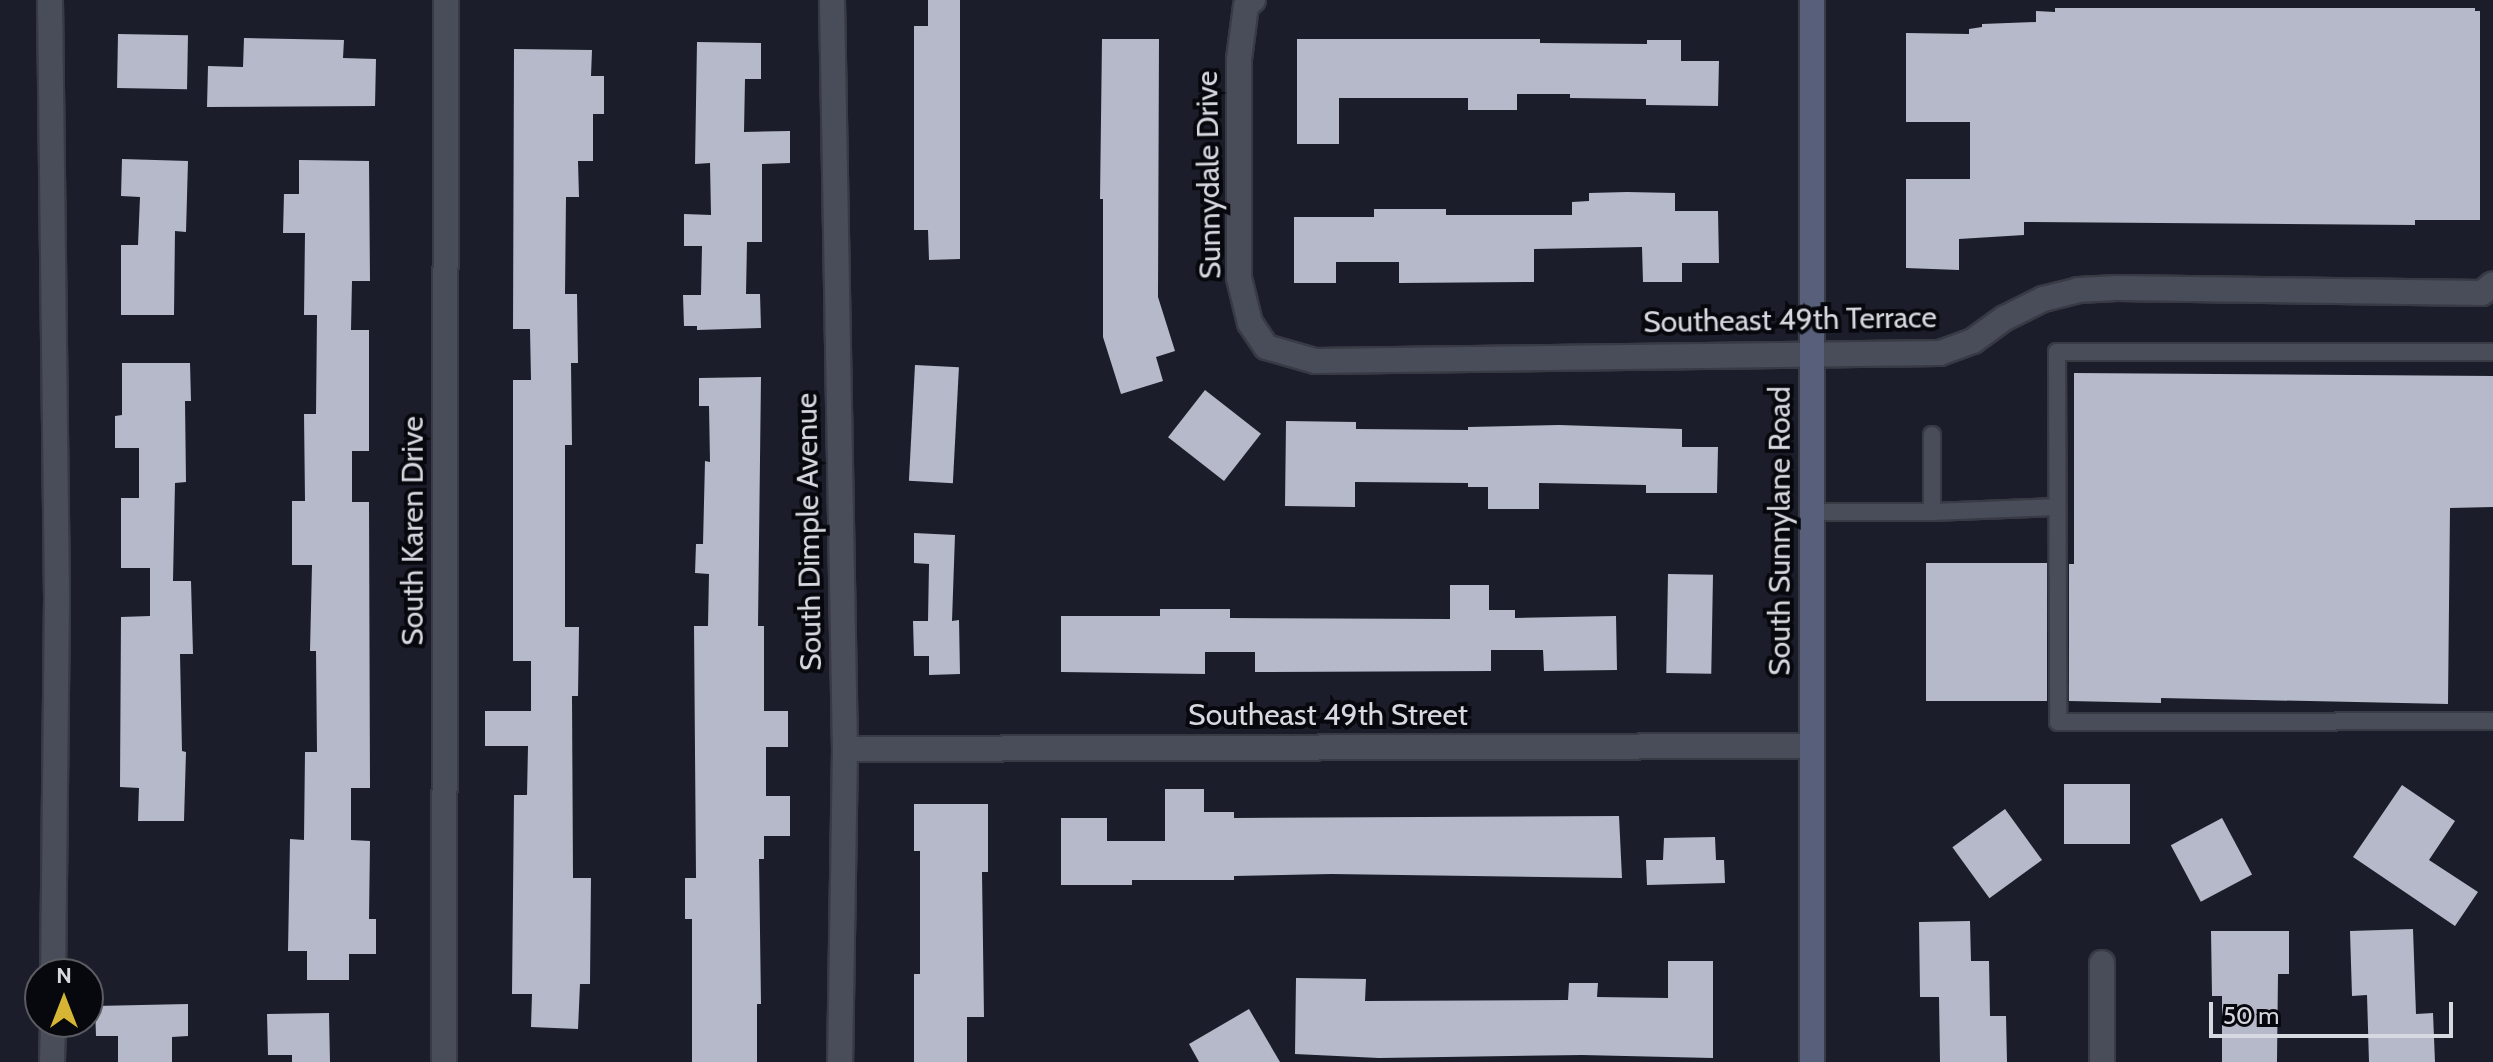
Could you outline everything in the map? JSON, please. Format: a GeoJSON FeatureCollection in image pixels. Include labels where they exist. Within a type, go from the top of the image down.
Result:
{"type":"FeatureCollection","features":[{"type":"Feature","properties":{"kind":"main road","name":"South Sunnylane Road"},"geometry":{"type":"LineString","coordinates":[[1812,0],[1812,1062]]}},
{"type":"Feature","properties":{"kind":"street"},"geometry":{"type":"LineString","coordinates":[[50,0],[57,599],[53,958]]}},
{"type":"Feature","properties":{"kind":"street","name":"South Karen Drive"},"geometry":{"type":"LineString","coordinates":[[444,1062],[446,0]]}},
{"type":"Feature","properties":{"kind":"street","name":"South Dimple Avenue"},"geometry":{"type":"LineString","coordinates":[[832,0],[845,749],[840,1062]]}},
{"type":"Feature","properties":{"kind":"street","name":"Sunnydale Drive"},"geometry":{"type":"LineString","coordinates":[[1253,0],[1246,6],[1239,59],[1239,278],[1250,323],[1266,347]]}},
{"type":"Feature","properties":{"kind":"street","name":"Southeast 49th Terrace"},"geometry":{"type":"LineString","coordinates":[[1266,347],[1315,361],[1940,353],[1973,341],[2005,318],[2043,299],[2078,290],[2482,293],[2493,284]]}},
{"type":"Feature","properties":{"kind":"street","name":"Southeast 49th Street"},"geometry":{"type":"LineString","coordinates":[[845,749],[1812,746]]}},
{"type":"Feature","properties":{"kind":"street"},"geometry":{"type":"LineString","coordinates":[[2102,963],[2102,1062]]}},
{"type":"Feature","properties":{"kind":"street"},"geometry":{"type":"LineString","coordinates":[[52,1062],[53,1038]]}},
{"type":"Feature","properties":{"kind":"lane"},"geometry":{"type":"LineString","coordinates":[[2493,352],[2057,352],[2058,722],[2493,721]]}},
{"type":"Feature","properties":{"kind":"lane"},"geometry":{"type":"LineString","coordinates":[[1932,435],[1932,512]]}},
{"type":"Feature","properties":{"kind":"lane"},"geometry":{"type":"LineString","coordinates":[[1812,512],[1932,512],[2057,507]]}},
{"type":"Feature","properties":{"kind":"building"},"geometry":{"type":"Polygon","coordinates":[[[928,0],[960,0],[960,259],[929,260],[928,230],[914,230],[914,26],[928,26],[928,0]]]}},
{"type":"Feature","properties":{"kind":"building"},"geometry":{"type":"Polygon","coordinates":[[[2055,8],[2475,8],[2475,11],[2480,11],[2480,220],[2415,220],[2415,225],[2024,222],[2024,235],[1959,239],[1959,270],[1906,268],[1906,179],[1970,179],[1970,122],[1906,122],[1906,33],[1969,34],[1969,29],[1982,27],[1982,24],[2036,22],[2036,11],[2055,12],[2055,8]]]}},
{"type":"Feature","properties":{"kind":"building"},"geometry":{"type":"Polygon","coordinates":[[[118,34],[188,35],[187,89],[117,88],[118,34]]]}},
{"type":"Feature","properties":{"kind":"building"},"geometry":{"type":"Polygon","coordinates":[[[244,38],[344,40],[343,58],[376,59],[375,106],[207,107],[208,66],[243,67],[244,38]]]}},
{"type":"Feature","properties":{"kind":"building"},"geometry":{"type":"Polygon","coordinates":[[[1102,39],[1159,39],[1158,297],[1175,351],[1156,357],[1163,381],[1121,394],[1103,337],[1103,199],[1100,199],[1102,39]]]}},
{"type":"Feature","properties":{"kind":"building"},"geometry":{"type":"Polygon","coordinates":[[[1297,39],[1540,39],[1540,43],[1647,44],[1647,40],[1681,40],[1681,61],[1719,61],[1718,106],[1646,105],[1646,99],[1517,94],[1517,110],[1468,110],[1468,98],[1339,98],[1339,144],[1297,144],[1297,39]]]}},
{"type":"Feature","properties":{"kind":"building"},"geometry":{"type":"Polygon","coordinates":[[[697,42],[761,43],[761,79],[745,79],[744,132],[790,131],[790,163],[762,164],[762,242],[747,242],[746,294],[760,294],[761,328],[697,330],[697,326],[684,326],[683,295],[701,295],[702,246],[684,246],[684,214],[711,215],[710,163],[695,164],[697,42]]]}},
{"type":"Feature","properties":{"kind":"building"},"geometry":{"type":"Polygon","coordinates":[[[514,49],[592,50],[591,76],[604,76],[604,114],[593,114],[593,161],[578,161],[579,197],[566,197],[565,294],[577,294],[578,363],[571,363],[572,445],[565,445],[565,627],[579,627],[578,696],[572,696],[573,878],[591,878],[590,984],[580,984],[578,1029],[531,1027],[532,994],[512,994],[514,795],[527,795],[528,746],[485,746],[485,711],[531,711],[531,661],[513,661],[513,380],[531,380],[530,329],[513,329],[514,49]]]}},
{"type":"Feature","properties":{"kind":"building"},"geometry":{"type":"Polygon","coordinates":[[[122,159],[188,161],[186,232],[175,231],[174,315],[121,315],[121,245],[138,245],[140,197],[121,196],[122,159]]]}},
{"type":"Feature","properties":{"kind":"building"},"geometry":{"type":"Polygon","coordinates":[[[299,160],[369,161],[370,281],[352,281],[351,330],[369,330],[369,451],[352,451],[352,502],[369,502],[370,788],[351,788],[351,840],[370,841],[369,919],[376,919],[376,954],[349,954],[349,980],[307,980],[307,951],[288,951],[290,839],[304,840],[305,752],[317,752],[316,651],[310,651],[312,565],[292,565],[292,501],[305,501],[304,414],[316,414],[317,315],[304,315],[305,233],[283,233],[284,194],[299,194],[299,160]]]}},
{"type":"Feature","properties":{"kind":"building"},"geometry":{"type":"Polygon","coordinates":[[[1589,193],[1675,193],[1675,211],[1718,211],[1719,263],[1682,263],[1682,282],[1643,282],[1642,247],[1534,249],[1534,282],[1399,283],[1399,262],[1336,262],[1336,283],[1294,283],[1294,217],[1374,217],[1374,209],[1446,209],[1446,215],[1572,215],[1572,202],[1589,201],[1589,193]]]}},
{"type":"Feature","properties":{"kind":"building"},"geometry":{"type":"Polygon","coordinates":[[[122,363],[190,363],[191,401],[185,401],[186,482],[175,483],[173,581],[191,581],[193,654],[180,654],[182,751],[186,752],[184,821],[138,821],[139,788],[120,787],[121,617],[150,616],[150,568],[121,568],[121,498],[139,498],[139,448],[115,448],[115,416],[122,415],[122,363]]]}},
{"type":"Feature","properties":{"kind":"building"},"geometry":{"type":"Polygon","coordinates":[[[915,365],[959,367],[953,483],[909,481],[915,365]]]}},
{"type":"Feature","properties":{"kind":"building"},"geometry":{"type":"Polygon","coordinates":[[[2074,373],[2493,376],[2493,507],[2450,508],[2448,704],[2161,698],[2161,703],[2069,701],[2069,564],[2074,564],[2074,373]]]}},
{"type":"Feature","properties":{"kind":"building"},"geometry":{"type":"Polygon","coordinates":[[[761,377],[758,626],[764,626],[764,711],[788,711],[788,747],[766,747],[766,796],[790,796],[790,836],[764,836],[764,859],[759,859],[761,1004],[757,1004],[757,1062],[692,1062],[692,919],[685,919],[685,878],[696,878],[694,626],[708,626],[709,574],[695,573],[696,544],[703,544],[705,461],[710,462],[709,406],[699,406],[699,378],[761,377]]]}},
{"type":"Feature","properties":{"kind":"building"},"geometry":{"type":"Polygon","coordinates":[[[1205,390],[1261,434],[1224,481],[1168,437],[1205,390]]]}},
{"type":"Feature","properties":{"kind":"building"},"geometry":{"type":"Polygon","coordinates":[[[1286,421],[1356,422],[1356,429],[1468,430],[1468,427],[1559,425],[1682,429],[1682,447],[1718,447],[1717,493],[1646,493],[1646,485],[1539,483],[1539,509],[1488,509],[1488,487],[1468,487],[1468,483],[1355,482],[1355,507],[1285,506],[1286,421]]]}},
{"type":"Feature","properties":{"kind":"building"},"geometry":{"type":"Polygon","coordinates":[[[914,533],[955,535],[952,621],[959,620],[960,674],[929,675],[929,656],[914,656],[913,621],[928,621],[929,564],[914,563],[914,533]]]}},
{"type":"Feature","properties":{"kind":"building"},"geometry":{"type":"Polygon","coordinates":[[[1926,563],[2047,563],[2047,701],[1926,701],[1926,563]]]}},
{"type":"Feature","properties":{"kind":"building"},"geometry":{"type":"Polygon","coordinates":[[[1668,574],[1713,575],[1711,674],[1666,673],[1668,574]]]}},
{"type":"Feature","properties":{"kind":"building"},"geometry":{"type":"Polygon","coordinates":[[[1450,585],[1489,585],[1489,610],[1515,610],[1515,618],[1616,616],[1617,670],[1544,671],[1543,650],[1491,650],[1491,671],[1255,672],[1255,652],[1205,652],[1205,674],[1061,672],[1061,616],[1160,616],[1160,609],[1230,609],[1230,618],[1450,619],[1450,585]]]}},
{"type":"Feature","properties":{"kind":"building"},"geometry":{"type":"Polygon","coordinates":[[[2064,784],[2130,784],[2130,844],[2064,844],[2064,784]]]}},
{"type":"Feature","properties":{"kind":"building"},"geometry":{"type":"Polygon","coordinates":[[[2402,785],[2455,821],[2429,860],[2478,892],[2455,926],[2353,857],[2402,785]]]}},
{"type":"Feature","properties":{"kind":"building"},"geometry":{"type":"Polygon","coordinates":[[[1165,789],[1204,789],[1204,812],[1234,812],[1234,818],[1619,816],[1622,878],[1331,874],[1234,876],[1234,880],[1132,880],[1132,885],[1061,885],[1061,818],[1107,818],[1107,841],[1165,841],[1165,789]]]}},
{"type":"Feature","properties":{"kind":"building"},"geometry":{"type":"Polygon","coordinates":[[[914,804],[988,804],[988,872],[982,872],[984,1017],[967,1017],[967,1062],[914,1062],[914,974],[920,974],[920,851],[914,851],[914,804]]]}},
{"type":"Feature","properties":{"kind":"building"},"geometry":{"type":"Polygon","coordinates":[[[2005,809],[2042,860],[1989,898],[1952,847],[2005,809]]]}},
{"type":"Feature","properties":{"kind":"building"},"geometry":{"type":"Polygon","coordinates":[[[2222,818],[2252,875],[2201,902],[2171,845],[2222,818]]]}},
{"type":"Feature","properties":{"kind":"building"},"geometry":{"type":"Polygon","coordinates":[[[1715,837],[1716,860],[1724,860],[1725,883],[1647,885],[1646,860],[1663,860],[1664,838],[1715,837]]]}},
{"type":"Feature","properties":{"kind":"building"},"geometry":{"type":"Polygon","coordinates":[[[1970,921],[1971,961],[1989,961],[1990,1016],[2006,1016],[2007,1062],[1940,1062],[1939,997],[1920,997],[1919,922],[1970,921]]]}},
{"type":"Feature","properties":{"kind":"building"},"geometry":{"type":"Polygon","coordinates":[[[2413,929],[2416,1014],[2433,1013],[2435,1062],[2369,1062],[2367,995],[2352,996],[2350,931],[2413,929]]]}},
{"type":"Feature","properties":{"kind":"building"},"geometry":{"type":"Polygon","coordinates":[[[2211,931],[2289,931],[2289,974],[2278,974],[2277,1062],[2222,1062],[2222,996],[2212,996],[2211,931]]]}},
{"type":"Feature","properties":{"kind":"building"},"geometry":{"type":"Polygon","coordinates":[[[1668,961],[1713,961],[1713,1058],[1582,1055],[1379,1058],[1295,1054],[1296,978],[1366,979],[1365,1001],[1568,1000],[1569,983],[1598,983],[1597,997],[1668,998],[1668,961]]]}},
{"type":"Feature","properties":{"kind":"building"},"geometry":{"type":"Polygon","coordinates":[[[188,1004],[188,1036],[172,1037],[172,1062],[118,1062],[118,1036],[104,1036],[104,1006],[188,1004]]]}},
{"type":"Feature","properties":{"kind":"building"},"geometry":{"type":"Polygon","coordinates":[[[1249,1009],[1280,1062],[1199,1062],[1189,1044],[1249,1009]]]}},
{"type":"Feature","properties":{"kind":"building"},"geometry":{"type":"Polygon","coordinates":[[[329,1013],[330,1062],[292,1062],[292,1055],[268,1055],[267,1014],[329,1013]]]}}]}
